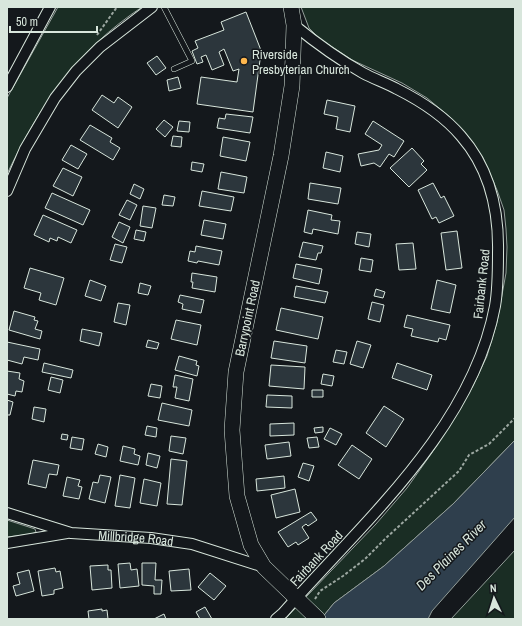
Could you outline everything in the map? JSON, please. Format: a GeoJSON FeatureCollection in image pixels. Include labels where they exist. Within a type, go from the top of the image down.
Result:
{"type":"FeatureCollection","features":[{"type":"Feature","properties":{"kind":"street"},"geometry":{"type":"LineString","coordinates":[[7,87],[50,7]]}},
{"type":"Feature","properties":{"kind":"street"},"geometry":{"type":"LineString","coordinates":[[7,191],[25,149],[56,98],[72,76],[100,47],[152,7]]}},
{"type":"Feature","properties":{"kind":"street","name":"Barrypoint Road"},"geometry":{"type":"LineString","coordinates":[[291,7],[294,25],[292,86],[281,156],[236,372],[232,430],[237,496],[251,545],[264,567],[301,603]]}},
{"type":"Feature","properties":{"kind":"street","name":"Fairbank Road"},"geometry":{"type":"LineString","coordinates":[[276,619],[301,603],[399,486],[427,449],[458,403],[481,354],[490,328],[495,305],[499,232],[494,201],[488,181],[480,162],[461,135],[430,108],[418,100],[364,73],[325,49],[294,25]]}},
{"type":"Feature","properties":{"kind":"street","name":"Millbridge Road"},"geometry":{"type":"LineString","coordinates":[[7,513],[71,533],[151,538],[192,544],[264,567]]}},
{"type":"Feature","properties":{"kind":"street"},"geometry":{"type":"LineString","coordinates":[[7,543],[71,533]]}},
{"type":"Feature","properties":{"kind":"street"},"geometry":{"type":"LineString","coordinates":[[301,603],[318,619]]}},
{"type":"Feature","properties":{"kind":"lane"},"geometry":{"type":"LineString","coordinates":[[164,7],[192,61],[174,69]]}},
{"type":"Feature","properties":{"kind":"path"},"geometry":{"type":"LineString","coordinates":[[301,603],[314,602],[320,591],[365,559],[459,471],[469,455],[489,444],[515,418]]}},
{"type":"Feature","properties":{"kind":"green space"},"geometry":{"type":"Polygon","coordinates":[[[58,7],[142,7],[98,42],[62,81],[33,125],[7,174],[7,98],[58,7]]]}},
{"type":"Feature","properties":{"kind":"green space"},"geometry":{"type":"Polygon","coordinates":[[[301,7],[515,7],[515,440],[453,504],[384,566],[334,603],[321,619],[285,619],[376,524],[407,488],[431,454],[473,386],[487,356],[497,322],[506,273],[507,247],[504,210],[483,158],[470,139],[451,118],[427,98],[402,83],[352,60],[320,39],[309,28],[301,7]]]}},
{"type":"Feature","properties":{"kind":"green space"},"geometry":{"type":"Polygon","coordinates":[[[7,520],[35,529],[36,532],[32,534],[7,537],[7,520]]]}},
{"type":"Feature","properties":{"kind":"green space"},"geometry":{"type":"Polygon","coordinates":[[[515,550],[515,619],[451,619],[515,550]]]}},
{"type":"Feature","properties":{"kind":"water","name":"Des Plaines River"},"geometry":{"type":"Polygon","coordinates":[[[515,440],[515,517],[432,611],[428,619],[321,619],[334,603],[384,566],[453,504],[515,440]]]}},
{"type":"Feature","properties":{"kind":"building","name":"Riverside Presbyterian Church"},"geometry":{"type":"Polygon","coordinates":[[[246,12],[264,58],[260,60],[253,112],[197,104],[201,77],[237,82],[239,69],[233,71],[224,49],[219,52],[224,65],[212,70],[206,55],[201,57],[203,62],[197,64],[192,51],[198,48],[195,41],[224,30],[221,22],[246,12]]]}},
{"type":"Feature","properties":{"kind":"building"},"geometry":{"type":"Polygon","coordinates":[[[157,56],[166,68],[156,75],[147,63],[157,56]]]}},
{"type":"Feature","properties":{"kind":"building"},"geometry":{"type":"Polygon","coordinates":[[[178,77],[181,88],[169,91],[167,80],[178,77]]]}},
{"type":"Feature","properties":{"kind":"building"},"geometry":{"type":"Polygon","coordinates":[[[102,95],[114,103],[118,97],[132,107],[118,128],[92,110],[102,95]]]}},
{"type":"Feature","properties":{"kind":"building"},"geometry":{"type":"Polygon","coordinates":[[[327,100],[355,106],[350,132],[336,129],[338,117],[324,114],[327,100]]]}},
{"type":"Feature","properties":{"kind":"building"},"geometry":{"type":"Polygon","coordinates":[[[226,114],[253,117],[250,133],[217,128],[219,118],[225,119],[226,114]]]}},
{"type":"Feature","properties":{"kind":"building"},"geometry":{"type":"Polygon","coordinates":[[[164,120],[173,127],[165,137],[156,129],[164,120]]]}},
{"type":"Feature","properties":{"kind":"building"},"geometry":{"type":"Polygon","coordinates":[[[179,121],[190,122],[189,132],[177,131],[179,121]]]}},
{"type":"Feature","properties":{"kind":"building"},"geometry":{"type":"Polygon","coordinates":[[[373,121],[404,141],[394,157],[389,154],[380,167],[374,163],[361,166],[358,154],[379,150],[382,145],[365,134],[373,121]]]}},
{"type":"Feature","properties":{"kind":"building"},"geometry":{"type":"Polygon","coordinates":[[[90,125],[112,138],[110,142],[120,148],[113,160],[80,140],[90,125]]]}},
{"type":"Feature","properties":{"kind":"building"},"geometry":{"type":"Polygon","coordinates":[[[173,136],[182,137],[181,147],[171,146],[173,136]]]}},
{"type":"Feature","properties":{"kind":"building"},"geometry":{"type":"Polygon","coordinates":[[[223,137],[250,142],[246,161],[220,156],[223,137]]]}},
{"type":"Feature","properties":{"kind":"building"},"geometry":{"type":"Polygon","coordinates":[[[71,145],[87,154],[78,169],[62,160],[71,145]]]}},
{"type":"Feature","properties":{"kind":"building"},"geometry":{"type":"Polygon","coordinates":[[[412,148],[424,161],[421,164],[427,170],[409,187],[390,168],[412,148]]]}},
{"type":"Feature","properties":{"kind":"building"},"geometry":{"type":"Polygon","coordinates":[[[326,152],[343,156],[340,172],[323,168],[326,152]]]}},
{"type":"Feature","properties":{"kind":"building"},"geometry":{"type":"Polygon","coordinates":[[[192,162],[204,164],[202,172],[191,170],[192,162]]]}},
{"type":"Feature","properties":{"kind":"building"},"geometry":{"type":"Polygon","coordinates":[[[63,168],[82,177],[73,196],[53,186],[63,168]]]}},
{"type":"Feature","properties":{"kind":"building"},"geometry":{"type":"Polygon","coordinates":[[[221,172],[247,177],[244,193],[218,189],[221,172]]]}},
{"type":"Feature","properties":{"kind":"building"},"geometry":{"type":"Polygon","coordinates":[[[310,183],[341,188],[338,204],[308,199],[310,183]]]}},
{"type":"Feature","properties":{"kind":"building"},"geometry":{"type":"Polygon","coordinates":[[[433,183],[441,198],[444,196],[454,216],[439,223],[436,217],[432,219],[418,190],[433,183]]]}},
{"type":"Feature","properties":{"kind":"building"},"geometry":{"type":"Polygon","coordinates":[[[134,184],[144,189],[140,199],[130,194],[134,184]]]}},
{"type":"Feature","properties":{"kind":"building"},"geometry":{"type":"Polygon","coordinates":[[[202,191],[234,197],[231,211],[199,206],[202,191]]]}},
{"type":"Feature","properties":{"kind":"building"},"geometry":{"type":"Polygon","coordinates":[[[52,193],[90,210],[83,225],[45,208],[52,193]]]}},
{"type":"Feature","properties":{"kind":"building"},"geometry":{"type":"Polygon","coordinates":[[[164,195],[175,197],[173,206],[162,205],[164,195]]]}},
{"type":"Feature","properties":{"kind":"building"},"geometry":{"type":"Polygon","coordinates":[[[127,200],[137,205],[130,220],[119,215],[127,200]]]}},
{"type":"Feature","properties":{"kind":"building"},"geometry":{"type":"Polygon","coordinates":[[[143,206],[156,208],[152,228],[140,226],[143,206]]]}},
{"type":"Feature","properties":{"kind":"building"},"geometry":{"type":"Polygon","coordinates":[[[308,210],[332,215],[331,220],[340,221],[338,234],[313,229],[312,234],[304,232],[308,210]]]}},
{"type":"Feature","properties":{"kind":"building"},"geometry":{"type":"Polygon","coordinates":[[[43,215],[77,230],[71,243],[58,237],[57,241],[50,238],[49,242],[34,235],[43,215]]]}},
{"type":"Feature","properties":{"kind":"building"},"geometry":{"type":"Polygon","coordinates":[[[204,220],[226,224],[223,239],[201,235],[204,220]]]}},
{"type":"Feature","properties":{"kind":"building"},"geometry":{"type":"Polygon","coordinates":[[[119,222],[130,227],[123,243],[112,237],[119,222]]]}},
{"type":"Feature","properties":{"kind":"building"},"geometry":{"type":"Polygon","coordinates":[[[136,230],[146,232],[144,241],[134,239],[136,230]]]}},
{"type":"Feature","properties":{"kind":"building"},"geometry":{"type":"Polygon","coordinates":[[[457,231],[462,268],[446,270],[441,233],[457,231]]]}},
{"type":"Feature","properties":{"kind":"building"},"geometry":{"type":"Polygon","coordinates":[[[357,232],[371,234],[369,247],[355,244],[357,232]]]}},
{"type":"Feature","properties":{"kind":"building"},"geometry":{"type":"Polygon","coordinates":[[[303,242],[323,246],[321,253],[318,253],[316,260],[299,257],[303,242]]]}},
{"type":"Feature","properties":{"kind":"building"},"geometry":{"type":"Polygon","coordinates":[[[413,243],[416,269],[399,270],[396,244],[413,243]]]}},
{"type":"Feature","properties":{"kind":"building"},"geometry":{"type":"Polygon","coordinates":[[[115,244],[127,247],[122,263],[110,260],[115,244]]]}},
{"type":"Feature","properties":{"kind":"building"},"geometry":{"type":"Polygon","coordinates":[[[196,246],[222,251],[219,265],[198,261],[197,263],[188,261],[190,251],[195,252],[196,246]]]}},
{"type":"Feature","properties":{"kind":"building"},"geometry":{"type":"Polygon","coordinates":[[[361,258],[373,260],[371,272],[359,270],[361,258]]]}},
{"type":"Feature","properties":{"kind":"building"},"geometry":{"type":"Polygon","coordinates":[[[296,264],[322,269],[319,284],[293,278],[296,264]]]}},
{"type":"Feature","properties":{"kind":"building"},"geometry":{"type":"Polygon","coordinates":[[[30,268],[64,278],[56,305],[39,300],[41,293],[24,288],[30,268]]]}},
{"type":"Feature","properties":{"kind":"building"},"geometry":{"type":"Polygon","coordinates":[[[192,273],[217,277],[215,292],[192,288],[192,273]]]}},
{"type":"Feature","properties":{"kind":"building"},"geometry":{"type":"Polygon","coordinates":[[[90,280],[106,286],[101,301],[85,296],[90,280]]]}},
{"type":"Feature","properties":{"kind":"building"},"geometry":{"type":"Polygon","coordinates":[[[437,280],[456,285],[450,313],[431,309],[437,280]]]}},
{"type":"Feature","properties":{"kind":"building"},"geometry":{"type":"Polygon","coordinates":[[[140,283],[151,286],[148,295],[138,293],[140,283]]]}},
{"type":"Feature","properties":{"kind":"building"},"geometry":{"type":"Polygon","coordinates":[[[296,286],[328,292],[325,303],[294,297],[296,286]]]}},
{"type":"Feature","properties":{"kind":"building"},"geometry":{"type":"Polygon","coordinates":[[[376,289],[385,292],[383,298],[374,296],[376,289]]]}},
{"type":"Feature","properties":{"kind":"building"},"geometry":{"type":"Polygon","coordinates":[[[180,295],[204,300],[201,313],[182,309],[183,304],[178,302],[180,295]]]}},
{"type":"Feature","properties":{"kind":"building"},"geometry":{"type":"Polygon","coordinates":[[[372,302],[384,305],[380,322],[368,319],[372,302]]]}},
{"type":"Feature","properties":{"kind":"building"},"geometry":{"type":"Polygon","coordinates":[[[118,303],[130,305],[126,325],[114,322],[118,303]]]}},
{"type":"Feature","properties":{"kind":"building"},"geometry":{"type":"Polygon","coordinates":[[[281,308],[323,317],[318,339],[276,330],[281,308]]]}},
{"type":"Feature","properties":{"kind":"building"},"geometry":{"type":"Polygon","coordinates":[[[14,311],[35,317],[34,320],[38,321],[35,329],[42,331],[40,339],[9,330],[14,311]]]}},
{"type":"Feature","properties":{"kind":"building"},"geometry":{"type":"Polygon","coordinates":[[[407,315],[450,325],[446,340],[439,338],[438,342],[411,336],[413,329],[404,327],[407,315]]]}},
{"type":"Feature","properties":{"kind":"building"},"geometry":{"type":"Polygon","coordinates":[[[176,320],[201,325],[197,345],[171,339],[176,320]]]}},
{"type":"Feature","properties":{"kind":"building"},"geometry":{"type":"Polygon","coordinates":[[[82,329],[102,333],[99,346],[80,341],[82,329]]]}},
{"type":"Feature","properties":{"kind":"building"},"geometry":{"type":"Polygon","coordinates":[[[148,340],[159,343],[157,349],[146,347],[148,340]]]}},
{"type":"Feature","properties":{"kind":"building"},"geometry":{"type":"Polygon","coordinates":[[[274,341],[307,346],[305,363],[271,358],[274,341]]]}},
{"type":"Feature","properties":{"kind":"building"},"geometry":{"type":"Polygon","coordinates":[[[357,341],[371,345],[363,368],[350,364],[357,341]]]}},
{"type":"Feature","properties":{"kind":"building"},"geometry":{"type":"Polygon","coordinates":[[[7,342],[40,349],[38,360],[24,357],[22,364],[7,360],[7,342]]]}},
{"type":"Feature","properties":{"kind":"building"},"geometry":{"type":"Polygon","coordinates":[[[336,350],[347,352],[344,364],[333,362],[336,350]]]}},
{"type":"Feature","properties":{"kind":"building"},"geometry":{"type":"Polygon","coordinates":[[[179,356],[197,361],[196,365],[199,366],[197,376],[175,370],[179,356]]]}},
{"type":"Feature","properties":{"kind":"building"},"geometry":{"type":"Polygon","coordinates":[[[44,363],[73,370],[71,378],[42,372],[44,363]]]}},
{"type":"Feature","properties":{"kind":"building"},"geometry":{"type":"Polygon","coordinates":[[[397,363],[432,375],[427,390],[392,378],[397,363]]]}},
{"type":"Feature","properties":{"kind":"building"},"geometry":{"type":"Polygon","coordinates":[[[271,365],[305,367],[304,389],[269,386],[271,365]]]}},
{"type":"Feature","properties":{"kind":"building"},"geometry":{"type":"Polygon","coordinates":[[[7,371],[20,373],[19,379],[24,381],[22,392],[16,391],[15,396],[7,394],[7,371]]]}},
{"type":"Feature","properties":{"kind":"building"},"geometry":{"type":"Polygon","coordinates":[[[323,374],[334,376],[332,386],[321,384],[323,374]]]}},
{"type":"Feature","properties":{"kind":"building"},"geometry":{"type":"Polygon","coordinates":[[[175,375],[193,379],[189,401],[175,398],[177,387],[173,387],[175,375]]]}},
{"type":"Feature","properties":{"kind":"building"},"geometry":{"type":"Polygon","coordinates":[[[51,377],[63,380],[60,393],[48,390],[51,377]]]}},
{"type":"Feature","properties":{"kind":"building"},"geometry":{"type":"Polygon","coordinates":[[[151,384],[162,386],[160,398],[148,396],[151,384]]]}},
{"type":"Feature","properties":{"kind":"building"},"geometry":{"type":"Polygon","coordinates":[[[312,390],[323,390],[323,397],[312,397],[312,390]]]}},
{"type":"Feature","properties":{"kind":"building"},"geometry":{"type":"Polygon","coordinates":[[[267,395],[292,396],[292,408],[266,407],[267,395]]]}},
{"type":"Feature","properties":{"kind":"building"},"geometry":{"type":"Polygon","coordinates":[[[7,400],[13,402],[10,415],[7,415],[7,400]]]}},
{"type":"Feature","properties":{"kind":"building"},"geometry":{"type":"Polygon","coordinates":[[[162,403],[192,410],[189,426],[158,420],[162,403]]]}},
{"type":"Feature","properties":{"kind":"building"},"geometry":{"type":"Polygon","coordinates":[[[384,406],[404,419],[386,447],[366,433],[384,406]]]}},
{"type":"Feature","properties":{"kind":"building"},"geometry":{"type":"Polygon","coordinates":[[[34,407],[46,409],[44,422],[32,419],[34,407]]]}},
{"type":"Feature","properties":{"kind":"building"},"geometry":{"type":"Polygon","coordinates":[[[294,423],[294,435],[270,436],[270,424],[294,423]]]}},
{"type":"Feature","properties":{"kind":"building"},"geometry":{"type":"Polygon","coordinates":[[[147,426],[157,428],[156,437],[145,435],[147,426]]]}},
{"type":"Feature","properties":{"kind":"building"},"geometry":{"type":"Polygon","coordinates":[[[323,427],[323,432],[315,433],[314,428],[323,427]]]}},
{"type":"Feature","properties":{"kind":"building"},"geometry":{"type":"Polygon","coordinates":[[[330,428],[342,434],[336,445],[324,439],[330,428]]]}},
{"type":"Feature","properties":{"kind":"building"},"geometry":{"type":"Polygon","coordinates":[[[62,434],[68,435],[67,440],[61,439],[62,434]]]}},
{"type":"Feature","properties":{"kind":"building"},"geometry":{"type":"Polygon","coordinates":[[[171,436],[186,438],[183,454],[169,451],[171,436]]]}},
{"type":"Feature","properties":{"kind":"building"},"geometry":{"type":"Polygon","coordinates":[[[72,437],[84,439],[82,450],[70,448],[72,437]]]}},
{"type":"Feature","properties":{"kind":"building"},"geometry":{"type":"Polygon","coordinates":[[[317,437],[319,447],[309,448],[307,438],[317,437]]]}},
{"type":"Feature","properties":{"kind":"building"},"geometry":{"type":"Polygon","coordinates":[[[289,442],[291,456],[267,459],[265,445],[289,442]]]}},
{"type":"Feature","properties":{"kind":"building"},"geometry":{"type":"Polygon","coordinates":[[[98,444],[108,447],[106,457],[95,454],[98,444]]]}},
{"type":"Feature","properties":{"kind":"building"},"geometry":{"type":"Polygon","coordinates":[[[352,445],[372,459],[359,479],[338,465],[352,445]]]}},
{"type":"Feature","properties":{"kind":"building"},"geometry":{"type":"Polygon","coordinates":[[[123,446],[135,449],[134,454],[140,456],[138,465],[120,461],[123,446]]]}},
{"type":"Feature","properties":{"kind":"building"},"geometry":{"type":"Polygon","coordinates":[[[148,453],[160,456],[157,468],[146,465],[148,453]]]}},
{"type":"Feature","properties":{"kind":"building"},"geometry":{"type":"Polygon","coordinates":[[[171,459],[187,461],[182,505],[167,504],[171,459]]]}},
{"type":"Feature","properties":{"kind":"building"},"geometry":{"type":"Polygon","coordinates":[[[33,460],[59,465],[57,475],[49,474],[46,488],[28,484],[33,460]]]}},
{"type":"Feature","properties":{"kind":"building"},"geometry":{"type":"Polygon","coordinates":[[[303,463],[314,466],[309,481],[298,477],[303,463]]]}},
{"type":"Feature","properties":{"kind":"building"},"geometry":{"type":"Polygon","coordinates":[[[100,475],[111,477],[105,503],[89,499],[93,482],[98,483],[100,475]]]}},
{"type":"Feature","properties":{"kind":"building"},"geometry":{"type":"Polygon","coordinates":[[[120,475],[135,478],[130,508],[115,506],[120,475]]]}},
{"type":"Feature","properties":{"kind":"building"},"geometry":{"type":"Polygon","coordinates":[[[284,476],[285,488],[257,491],[256,479],[284,476]]]}},
{"type":"Feature","properties":{"kind":"building"},"geometry":{"type":"Polygon","coordinates":[[[67,477],[80,480],[78,486],[82,487],[79,499],[63,496],[67,477]]]}},
{"type":"Feature","properties":{"kind":"building"},"geometry":{"type":"Polygon","coordinates":[[[144,479],[161,483],[157,506],[140,503],[144,479]]]}},
{"type":"Feature","properties":{"kind":"building"},"geometry":{"type":"Polygon","coordinates":[[[295,489],[300,512],[276,518],[271,495],[295,489]]]}},
{"type":"Feature","properties":{"kind":"building"},"geometry":{"type":"Polygon","coordinates":[[[311,512],[317,520],[308,526],[306,524],[302,527],[309,538],[298,545],[296,542],[288,547],[278,532],[311,512]]]}},
{"type":"Feature","properties":{"kind":"building"},"geometry":{"type":"Polygon","coordinates":[[[130,563],[131,570],[137,569],[139,586],[120,588],[118,564],[130,563]]]}},
{"type":"Feature","properties":{"kind":"building"},"geometry":{"type":"Polygon","coordinates":[[[142,563],[156,563],[155,580],[162,580],[161,594],[154,594],[154,586],[142,585],[142,563]]]}},
{"type":"Feature","properties":{"kind":"building"},"geometry":{"type":"Polygon","coordinates":[[[108,565],[108,570],[111,570],[112,588],[92,590],[90,566],[108,565]]]}},
{"type":"Feature","properties":{"kind":"building"},"geometry":{"type":"Polygon","coordinates":[[[55,568],[56,572],[60,571],[63,588],[54,590],[54,594],[42,596],[38,571],[55,568]]]}},
{"type":"Feature","properties":{"kind":"building"},"geometry":{"type":"Polygon","coordinates":[[[189,569],[191,590],[171,591],[169,571],[189,569]]]}},
{"type":"Feature","properties":{"kind":"building"},"geometry":{"type":"Polygon","coordinates":[[[29,570],[34,591],[16,596],[13,586],[20,584],[17,573],[29,570]]]}},
{"type":"Feature","properties":{"kind":"building"},"geometry":{"type":"Polygon","coordinates":[[[210,573],[226,586],[214,600],[198,587],[210,573]]]}},
{"type":"Feature","properties":{"kind":"building"},"geometry":{"type":"Polygon","coordinates":[[[205,607],[212,619],[200,619],[196,612],[205,607]]]}},
{"type":"Feature","properties":{"kind":"building"},"geometry":{"type":"Polygon","coordinates":[[[102,609],[102,611],[107,610],[108,619],[89,619],[88,611],[102,609]]]}},
{"type":"Feature","properties":{"kind":"building"},"geometry":{"type":"Polygon","coordinates":[[[164,614],[166,619],[154,619],[164,614]]]}},
{"type":"Feature","properties":{"kind":"place","name":"Riverside Presbyterian Church"},"geometry":{"type":"Point","coordinates":[244,61]}}]}
